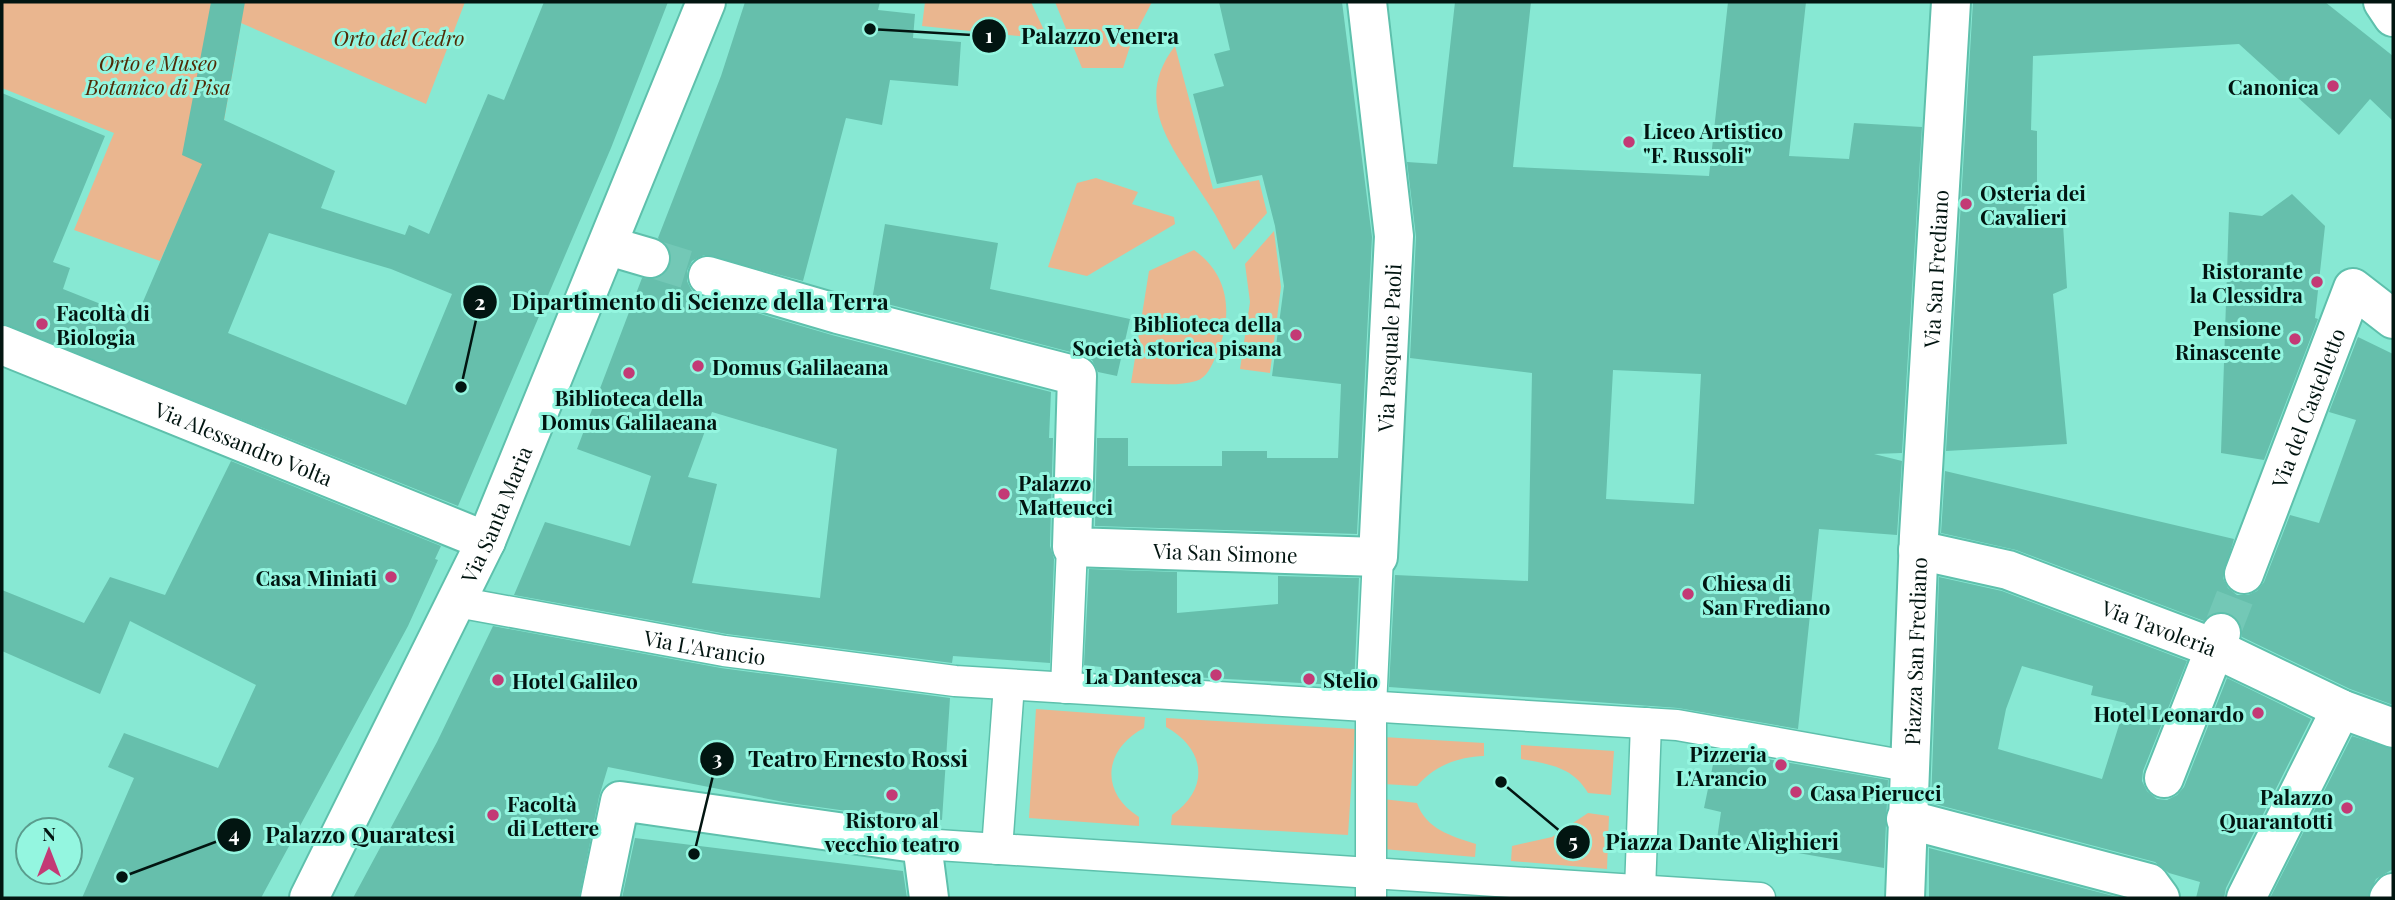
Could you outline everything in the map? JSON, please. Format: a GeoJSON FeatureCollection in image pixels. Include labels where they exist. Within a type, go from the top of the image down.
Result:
{"type":"FeatureCollection","features":[{"type":"Feature","properties":{"kind":"street","name":"Via Santa Maria"},"geometry":{"type":"LineString","coordinates":[[309,898],[486,541],[609,246],[706,2]]}},
{"type":"Feature","properties":{"kind":"street","name":"Via Pasquale Paoli"},"geometry":{"type":"LineString","coordinates":[[1367,2],[1394,236],[1371,700],[1371,886]]}},
{"type":"Feature","properties":{"kind":"street","name":"Via San Frediano"},"geometry":{"type":"LineString","coordinates":[[1918,543],[1951,2]]}},
{"type":"Feature","properties":{"kind":"street"},"geometry":{"type":"LineString","coordinates":[[2383,2],[2393,17]]}},
{"type":"Feature","properties":{"kind":"street"},"geometry":{"type":"LineString","coordinates":[[609,246],[650,258]]}},
{"type":"Feature","properties":{"kind":"street"},"geometry":{"type":"LineString","coordinates":[[708,276],[838,314],[1077,376],[1066,685]]}},
{"type":"Feature","properties":{"kind":"street","name":"Via del Castelletto"},"geometry":{"type":"LineString","coordinates":[[2244,574],[2353,288],[2393,319]]}},
{"type":"Feature","properties":{"kind":"street","name":"Via Alessandro Volta"},"geometry":{"type":"LineString","coordinates":[[2,345],[486,541]]}},
{"type":"Feature","properties":{"kind":"street","name":"Via Tavoleria"},"geometry":{"type":"LineString","coordinates":[[1918,543],[2217,640],[2341,709],[2393,728]]}},
{"type":"Feature","properties":{"kind":"street","name":"Piazza San Frediano"},"geometry":{"type":"LineString","coordinates":[[1905,898],[1907,766],[1918,543]]}},
{"type":"Feature","properties":{"kind":"street","name":"Via San Simone"},"geometry":{"type":"LineString","coordinates":[[1072,547],[1378,556]]}},
{"type":"Feature","properties":{"kind":"street","name":"Via L'Arancio"},"geometry":{"type":"LineString","coordinates":[[457,602],[724,650],[955,681],[1371,700],[1677,724],[1797,748]]}},
{"type":"Feature","properties":{"kind":"street"},"geometry":{"type":"LineString","coordinates":[[2164,778],[2217,640]]}},
{"type":"Feature","properties":{"kind":"street"},"geometry":{"type":"LineString","coordinates":[[997,849],[1009,685]]}},
{"type":"Feature","properties":{"kind":"street"},"geometry":{"type":"LineString","coordinates":[[2246,898],[2341,709]]}},
{"type":"Feature","properties":{"kind":"street"},"geometry":{"type":"LineString","coordinates":[[1640,891],[1646,723]]}},
{"type":"Feature","properties":{"kind":"street","name":"Piazza San Frediano"},"geometry":{"type":"LineString","coordinates":[[1797,748],[1907,766]]}},
{"type":"Feature","properties":{"kind":"street"},"geometry":{"type":"LineString","coordinates":[[600,898],[620,801],[922,844],[1371,886],[1640,891],[1760,898]]}},
{"type":"Feature","properties":{"kind":"street"},"geometry":{"type":"LineString","coordinates":[[1906,818],[2149,883],[2160,898]]}},
{"type":"Feature","properties":{"kind":"street"},"geometry":{"type":"LineString","coordinates":[[922,844],[929,898]]}},
{"type":"Feature","properties":{"kind":"street"},"geometry":{"type":"LineString","coordinates":[[2389,898],[2393,893]]}},
{"type":"Feature","properties":{"kind":"green space","name":"Orto e Museo Botanico di Pisa"},"geometry":{"type":"Polygon","coordinates":[[[2,2],[465,2],[426,104],[241,23],[224,120],[160,261],[74,230],[114,133],[2,88],[2,2]]]}},
{"type":"Feature","properties":{"kind":"green space"},"geometry":{"type":"Polygon","coordinates":[[[925,2],[1031,2],[1048,39],[922,26],[925,2]]]}},
{"type":"Feature","properties":{"kind":"green space"},"geometry":{"type":"Polygon","coordinates":[[[1055,2],[1152,2],[1132,40],[1123,68],[1082,68],[1055,2]]]}},
{"type":"Feature","properties":{"kind":"green space"},"geometry":{"type":"Polygon","coordinates":[[[1175,46],[1213,189],[1259,180],[1267,213],[1234,250],[1172,146],[1157,108],[1157,88],[1162,67],[1175,46]]]}},
{"type":"Feature","properties":{"kind":"green space"},"geometry":{"type":"Polygon","coordinates":[[[1096,178],[1138,192],[1132,204],[1174,217],[1175,224],[1087,276],[1048,267],[1077,183],[1096,178]]]}},
{"type":"Feature","properties":{"kind":"green space"},"geometry":{"type":"Polygon","coordinates":[[[1274,231],[1281,287],[1270,373],[1240,369],[1250,302],[1245,264],[1274,231]]]}},
{"type":"Feature","properties":{"kind":"green space"},"geometry":{"type":"Polygon","coordinates":[[[1194,250],[1215,272],[1225,298],[1225,327],[1213,363],[1203,377],[1189,383],[1131,383],[1149,271],[1194,250]]]}},
{"type":"Feature","properties":{"kind":"green space"},"geometry":{"type":"Polygon","coordinates":[[[1036,709],[1145,717],[1144,728],[1121,747],[1114,759],[1112,771],[1112,783],[1117,796],[1139,817],[1139,826],[1029,818],[1036,709]]]}},
{"type":"Feature","properties":{"kind":"green space"},"geometry":{"type":"Polygon","coordinates":[[[1166,718],[1355,729],[1348,835],[1171,825],[1172,815],[1193,793],[1198,770],[1189,746],[1166,727],[1166,718]]]}},
{"type":"Feature","properties":{"kind":"green space"},"geometry":{"type":"Polygon","coordinates":[[[1383,737],[1484,743],[1484,756],[1447,764],[1431,773],[1417,786],[1383,784],[1383,737]]]}},
{"type":"Feature","properties":{"kind":"green space"},"geometry":{"type":"Polygon","coordinates":[[[1521,745],[1614,751],[1611,795],[1588,793],[1568,772],[1551,765],[1521,759],[1521,745]]]}},
{"type":"Feature","properties":{"kind":"green space"},"geometry":{"type":"Polygon","coordinates":[[[1383,799],[1417,803],[1433,825],[1476,844],[1475,857],[1383,849],[1383,799]]]}},
{"type":"Feature","properties":{"kind":"green space"},"geometry":{"type":"Polygon","coordinates":[[[1588,813],[1609,816],[1607,869],[1511,861],[1512,846],[1552,837],[1588,813]]]}},
{"type":"Feature","properties":{"kind":"building"},"geometry":{"type":"Polygon","coordinates":[[[211,2],[245,2],[224,120],[335,171],[321,208],[405,235],[409,225],[429,234],[488,94],[504,100],[544,2],[668,2],[611,148],[458,506],[2,324],[2,93],[105,136],[53,262],[70,268],[63,289],[136,318],[202,164],[182,155],[211,2]],[[269,233],[228,333],[406,405],[452,294],[391,269],[269,233]]]}},
{"type":"Feature","properties":{"kind":"building"},"geometry":{"type":"Polygon","coordinates":[[[745,2],[880,2],[878,10],[915,14],[913,38],[961,42],[958,86],[890,80],[882,125],[846,118],[803,281],[704,255],[692,261],[687,271],[687,281],[692,291],[702,297],[832,335],[1051,392],[1049,438],[1053,438],[1050,546],[1054,559],[1050,663],[953,656],[952,663],[727,634],[514,595],[545,522],[630,546],[651,476],[577,449],[642,278],[656,279],[665,274],[671,265],[671,252],[658,238],[721,76],[745,2]],[[712,412],[688,477],[717,484],[692,583],[820,598],[837,449],[712,412]]]}},
{"type":"Feature","properties":{"kind":"building"},"geometry":{"type":"Polygon","coordinates":[[[1219,2],[1342,2],[1372,237],[1357,534],[1095,526],[1097,438],[1128,438],[1128,466],[1222,466],[1222,451],[1267,451],[1267,458],[1338,458],[1341,384],[1272,376],[1284,286],[1275,226],[1262,175],[1217,184],[1193,94],[1224,86],[1214,54],[1230,50],[1219,2]]]}},
{"type":"Feature","properties":{"kind":"building"},"geometry":{"type":"Polygon","coordinates":[[[1455,2],[1531,2],[1513,167],[1709,176],[1728,2],[1806,2],[1789,156],[1849,159],[1854,123],[1922,127],[1902,453],[1874,454],[1902,461],[1897,535],[1819,529],[1798,729],[1678,708],[1389,687],[1395,575],[1528,581],[1532,373],[1410,358],[1416,237],[1407,162],[1437,164],[1455,2]],[[1613,370],[1606,499],[1694,504],[1701,374],[1613,370]]]}},
{"type":"Feature","properties":{"kind":"building"},"geometry":{"type":"Polygon","coordinates":[[[1973,2],[2325,2],[2393,56],[2393,121],[2370,99],[2339,135],[2239,44],[2033,56],[2031,130],[2037,131],[2037,226],[2063,224],[2067,288],[2053,294],[2067,444],[1946,451],[1973,2]]]}},
{"type":"Feature","properties":{"kind":"building"},"geometry":{"type":"Polygon","coordinates":[[[2292,194],[2325,226],[2315,318],[2318,319],[2264,460],[2221,453],[2229,212],[2262,216],[2292,194]]]}},
{"type":"Feature","properties":{"kind":"building"},"geometry":{"type":"Polygon","coordinates":[[[885,224],[998,243],[990,289],[1130,319],[1117,376],[1098,372],[1092,360],[1082,355],[872,300],[885,224]]]}},
{"type":"Feature","properties":{"kind":"building"},"geometry":{"type":"Polygon","coordinates":[[[2358,337],[2393,354],[2393,705],[2350,689],[2242,637],[2238,620],[2228,612],[2217,612],[2204,621],[2016,550],[1941,533],[1945,471],[2234,539],[2223,578],[2228,588],[2237,595],[2248,595],[2257,591],[2264,582],[2290,515],[2319,523],[2356,420],[2329,412],[2358,337]]]}},
{"type":"Feature","properties":{"kind":"building"},"geometry":{"type":"Polygon","coordinates":[[[231,461],[441,546],[435,559],[438,560],[408,626],[261,898],[82,898],[134,778],[108,767],[124,733],[218,768],[256,685],[130,621],[100,694],[2,651],[2,590],[84,623],[110,577],[165,595],[231,461]]]}},
{"type":"Feature","properties":{"kind":"building"},"geometry":{"type":"Polygon","coordinates":[[[1089,569],[1177,572],[1177,613],[1278,604],[1278,576],[1359,578],[1354,686],[1102,672],[1101,667],[1084,665],[1089,569]]]}},
{"type":"Feature","properties":{"kind":"building"},"geometry":{"type":"Polygon","coordinates":[[[1939,577],[2002,591],[2187,661],[2143,771],[2142,781],[2147,791],[2157,799],[2167,800],[2177,795],[2184,787],[2227,678],[2311,719],[2226,888],[2224,898],[2196,898],[2200,882],[2169,873],[2155,862],[1931,803],[1939,577]],[[2022,666],[2006,709],[1998,749],[2102,779],[2126,703],[2091,695],[2093,686],[2022,666]]]}},
{"type":"Feature","properties":{"kind":"building"},"geometry":{"type":"Polygon","coordinates":[[[493,626],[721,668],[950,698],[942,820],[875,811],[876,815],[789,803],[608,767],[599,797],[579,898],[353,898],[437,742],[493,626]]]}},
{"type":"Feature","properties":{"kind":"building","name":"Palazzo Quarantotti"},"geometry":{"type":"Polygon","coordinates":[[[2352,736],[2393,749],[2393,869],[2376,879],[2368,898],[2270,898],[2352,736]]]}},
{"type":"Feature","properties":{"kind":"building","name":"Casa Pierucci"},"geometry":{"type":"Polygon","coordinates":[[[1716,750],[1888,780],[1884,868],[1717,839],[1721,812],[1704,808],[1716,750]]]}},
{"type":"Feature","properties":{"kind":"building"},"geometry":{"type":"Polygon","coordinates":[[[635,838],[903,871],[907,898],[622,898],[635,838]]]}},
{"type":"Feature","properties":{"kind":"building"},"geometry":{"type":"Polygon","coordinates":[[[1929,848],[2121,898],[1929,898],[1929,848]]]}},
{"type":"Feature","properties":{"kind":"tunnel"},"geometry":{"type":"LineString","coordinates":[[650,258],[708,276]]}},
{"type":"Feature","properties":{"kind":"tunnel"},"geometry":{"type":"LineString","coordinates":[[2221,633],[2244,574]]}},
{"type":"Feature","properties":{"kind":"place","name":"Palazzo Venera"},"geometry":{"type":"Point","coordinates":[870,29]}},
{"type":"Feature","properties":{"kind":"place","name":"Canonica"},"geometry":{"type":"Point","coordinates":[2333,86]}},
{"type":"Feature","properties":{"kind":"place","name":"Liceo Artistico \"F. Russoli\""},"geometry":{"type":"Point","coordinates":[1629,142]}},
{"type":"Feature","properties":{"kind":"place","name":"Osteria dei Cavalieri"},"geometry":{"type":"Point","coordinates":[1966,204]}},
{"type":"Feature","properties":{"kind":"place","name":"Ristorante la Clessidra"},"geometry":{"type":"Point","coordinates":[2317,282]}},
{"type":"Feature","properties":{"kind":"place","name":"Facoltà di Biologia"},"geometry":{"type":"Point","coordinates":[42,324]}},
{"type":"Feature","properties":{"kind":"place","name":"Biblioteca della Società storica pisana"},"geometry":{"type":"Point","coordinates":[1296,335]}},
{"type":"Feature","properties":{"kind":"place","name":"Pensione Rinascente"},"geometry":{"type":"Point","coordinates":[2295,339]}},
{"type":"Feature","properties":{"kind":"place","name":"Domus Galilaeana"},"geometry":{"type":"Point","coordinates":[698,366]}},
{"type":"Feature","properties":{"kind":"place","name":"Biblioteca della Domus Galilaeana"},"geometry":{"type":"Point","coordinates":[629,373]}},
{"type":"Feature","properties":{"kind":"place","name":"Dipartimento di Scienze della Terra"},"geometry":{"type":"Point","coordinates":[461,387]}},
{"type":"Feature","properties":{"kind":"place","name":"Palazzo Matteucci"},"geometry":{"type":"Point","coordinates":[1004,494]}},
{"type":"Feature","properties":{"kind":"place","name":"Casa Miniati"},"geometry":{"type":"Point","coordinates":[391,577]}},
{"type":"Feature","properties":{"kind":"place","name":"Chiesa di San Frediano"},"geometry":{"type":"Point","coordinates":[1688,594]}},
{"type":"Feature","properties":{"kind":"place","name":"La Dantesca"},"geometry":{"type":"Point","coordinates":[1216,675]}},
{"type":"Feature","properties":{"kind":"place","name":"Stelio"},"geometry":{"type":"Point","coordinates":[1309,679]}},
{"type":"Feature","properties":{"kind":"place","name":"Hotel Galileo"},"geometry":{"type":"Point","coordinates":[498,680]}},
{"type":"Feature","properties":{"kind":"place","name":"Hotel Leonardo"},"geometry":{"type":"Point","coordinates":[2258,713]}},
{"type":"Feature","properties":{"kind":"place","name":"Pizzeria L'Arancio"},"geometry":{"type":"Point","coordinates":[1781,765]}},
{"type":"Feature","properties":{"kind":"place","name":"Piazza Dante Alighieri"},"geometry":{"type":"Point","coordinates":[1501,782]}},
{"type":"Feature","properties":{"kind":"place","name":"Casa Pierucci"},"geometry":{"type":"Point","coordinates":[1796,792]}},
{"type":"Feature","properties":{"kind":"place","name":"Ristoro al vecchio teatro"},"geometry":{"type":"Point","coordinates":[892,795]}},
{"type":"Feature","properties":{"kind":"place","name":"Palazzo Quarantotti"},"geometry":{"type":"Point","coordinates":[2347,808]}},
{"type":"Feature","properties":{"kind":"place","name":"Facoltà di Lettere"},"geometry":{"type":"Point","coordinates":[493,815]}},
{"type":"Feature","properties":{"kind":"place","name":"Teatro Ernesto Rossi"},"geometry":{"type":"Point","coordinates":[694,854]}},
{"type":"Feature","properties":{"kind":"place","name":"Palazzo Quaratesi"},"geometry":{"type":"Point","coordinates":[122,877]}},
{"type":"Feature","properties":{"kind":"park label","name":"Orto del Cedro"},"geometry":{"type":"Point","coordinates":[399,37]}}]}
